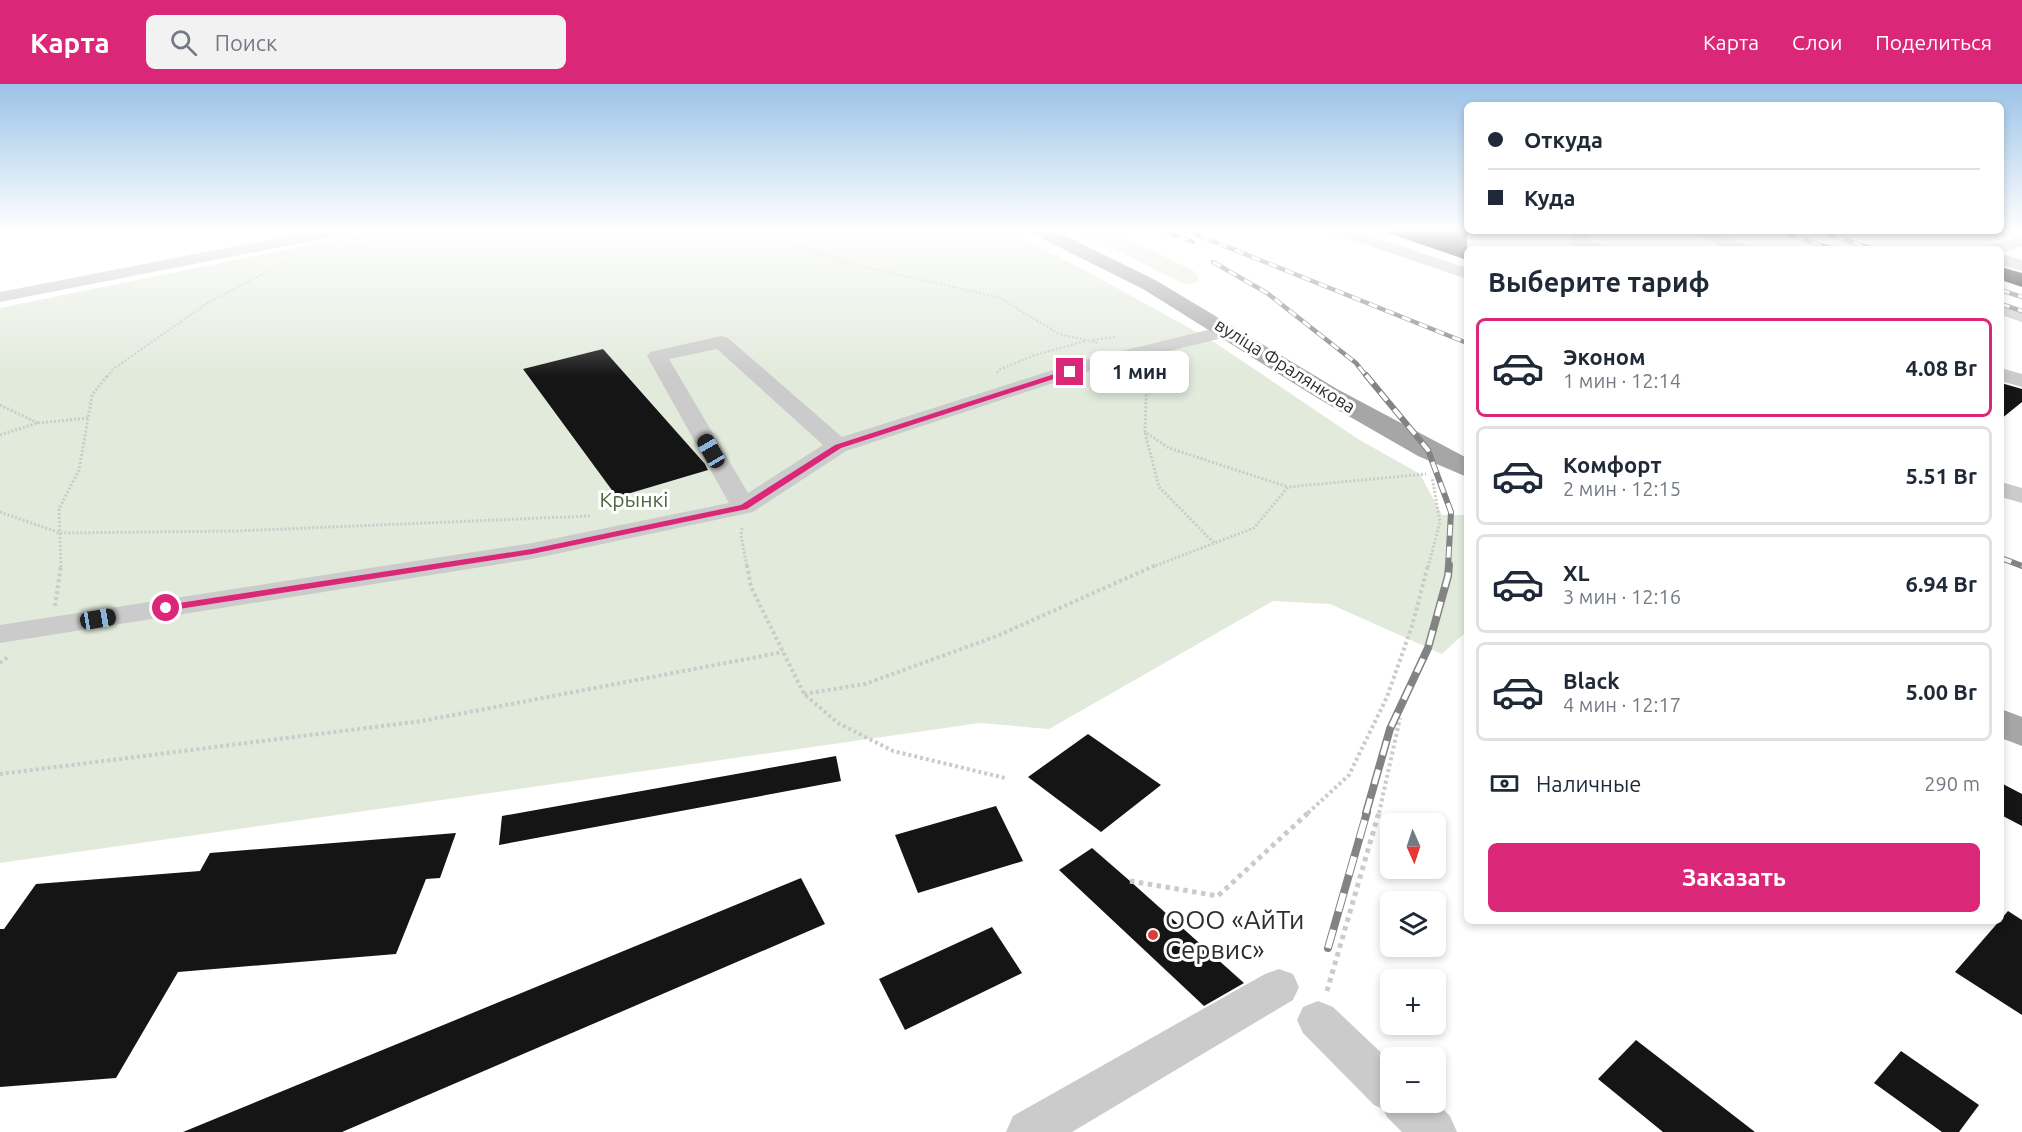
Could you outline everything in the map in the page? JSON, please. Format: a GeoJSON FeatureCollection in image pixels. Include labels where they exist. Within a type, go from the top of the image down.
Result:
{"type":"FeatureCollection","features":[{"type":"Feature","properties":{"kind":"main road","name":"вуліца Фралянкова"},"geometry":{"type":"LineString","coordinates":[[1138,279],[1228,330],[1328,394],[1464,468]]}},
{"type":"Feature","properties":{"kind":"main road"},"geometry":{"type":"LineString","coordinates":[[2004,724],[2022,733]]}},
{"type":"Feature","properties":{"kind":"street"},"geometry":{"type":"LineString","coordinates":[[0,297],[92,279]]}},
{"type":"Feature","properties":{"kind":"street"},"geometry":{"type":"LineString","coordinates":[[2004,310],[2022,316]]}},
{"type":"Feature","properties":{"kind":"street"},"geometry":{"type":"LineString","coordinates":[[0,634],[532,551],[744,507],[838,446],[1092,364],[1228,330]]}},
{"type":"Feature","properties":{"kind":"street"},"geometry":{"type":"LineString","coordinates":[[744,507],[657,356],[721,342],[838,446]]}},
{"type":"Feature","properties":{"kind":"street"},"geometry":{"type":"LineString","coordinates":[[2004,375],[2022,381]]}},
{"type":"Feature","properties":{"kind":"street"},"geometry":{"type":"LineString","coordinates":[[2004,490],[2022,496]]}},
{"type":"Feature","properties":{"kind":"street"},"geometry":{"type":"LineString","coordinates":[[1029,1132],[1279,987]]}},
{"type":"Feature","properties":{"kind":"street"},"geometry":{"type":"LineString","coordinates":[[1318,1020],[1380,1080]]}},
{"type":"Feature","properties":{"kind":"street"},"geometry":{"type":"LineString","coordinates":[[1414,1113],[1434,1132]]}},
{"type":"Feature","properties":{"kind":"path"},"geometry":{"type":"LineString","coordinates":[[52,626],[61,567],[59,509],[79,470],[92,395],[112,370],[206,303],[253,279]]}},
{"type":"Feature","properties":{"kind":"path"},"geometry":{"type":"LineString","coordinates":[[918,279],[1000,298],[1059,334],[1099,343]]}},
{"type":"Feature","properties":{"kind":"path"},"geometry":{"type":"LineString","coordinates":[[1185,341],[1146,396],[1145,432],[1159,487],[1214,543]]}},
{"type":"Feature","properties":{"kind":"path"},"geometry":{"type":"LineString","coordinates":[[0,405],[38,423]]}},
{"type":"Feature","properties":{"kind":"path"},"geometry":{"type":"LineString","coordinates":[[0,435],[38,423],[88,418]]}},
{"type":"Feature","properties":{"kind":"path"},"geometry":{"type":"LineString","coordinates":[[1145,432],[1169,448],[1288,487],[1426,474]]}},
{"type":"Feature","properties":{"kind":"path"},"geometry":{"type":"LineString","coordinates":[[1130,881],[1218,896],[1349,775],[1387,697],[1412,626],[1440,522],[1432,477]]}},
{"type":"Feature","properties":{"kind":"path"},"geometry":{"type":"LineString","coordinates":[[804,694],[865,684],[986,640],[1143,570],[1254,528],[1288,487]]}},
{"type":"Feature","properties":{"kind":"path"},"geometry":{"type":"LineString","coordinates":[[744,507],[741,535],[751,586],[804,694],[838,723],[893,751],[1005,778]]}},
{"type":"Feature","properties":{"kind":"path"},"geometry":{"type":"LineString","coordinates":[[0,512],[60,533],[237,531],[598,516]]}},
{"type":"Feature","properties":{"kind":"path"},"geometry":{"type":"LineString","coordinates":[[0,774],[422,721],[783,652]]}},
{"type":"Feature","properties":{"kind":"path"},"geometry":{"type":"LineString","coordinates":[[1318,1020],[1375,830],[1400,718]]}},
{"type":"Feature","properties":{"kind":"green space","name":"Крынкі"},"geometry":{"type":"Polygon","coordinates":[[[143,279],[1101,279],[1211,340],[1358,439],[1420,474],[1442,515],[1464,515],[1464,634],[1442,654],[1330,604],[1273,601],[1049,729],[980,723],[0,863],[0,308],[143,279]]]}},
{"type":"Feature","properties":{"kind":"green space"},"geometry":{"type":"Polygon","coordinates":[[[1174,279],[1198,279],[1196,283],[1184,284],[1174,279]]]}},
{"type":"Feature","properties":{"kind":"building"},"geometry":{"type":"Polygon","coordinates":[[[2004,279],[2022,279],[2022,287],[2004,281],[2004,279]]]}},
{"type":"Feature","properties":{"kind":"building"},"geometry":{"type":"Polygon","coordinates":[[[603,349],[708,470],[617,497],[523,369],[603,349]]]}},
{"type":"Feature","properties":{"kind":"building"},"geometry":{"type":"Polygon","coordinates":[[[2004,384],[2022,389],[2022,402],[2004,417],[2004,384]]]}},
{"type":"Feature","properties":{"kind":"building"},"geometry":{"type":"Polygon","coordinates":[[[1088,734],[1161,785],[1101,832],[1028,777],[1088,734]]]}},
{"type":"Feature","properties":{"kind":"building"},"geometry":{"type":"Polygon","coordinates":[[[836,756],[841,781],[499,845],[502,816],[836,756]]]}},
{"type":"Feature","properties":{"kind":"building"},"geometry":{"type":"Polygon","coordinates":[[[2004,785],[2022,794],[2022,826],[2004,817],[2004,785]]]}},
{"type":"Feature","properties":{"kind":"building"},"geometry":{"type":"Polygon","coordinates":[[[996,806],[1023,861],[918,893],[895,835],[996,806]]]}},
{"type":"Feature","properties":{"kind":"building"},"geometry":{"type":"Polygon","coordinates":[[[456,833],[440,878],[426,879],[396,954],[178,972],[116,1078],[0,1087],[0,929],[4,929],[36,884],[200,871],[210,853],[456,833]]]}},
{"type":"Feature","properties":{"kind":"building"},"geometry":{"type":"Polygon","coordinates":[[[1092,848],[1244,983],[1204,1006],[1059,870],[1092,848]]]}},
{"type":"Feature","properties":{"kind":"building"},"geometry":{"type":"Polygon","coordinates":[[[801,878],[825,924],[342,1132],[183,1132],[801,878]]]}},
{"type":"Feature","properties":{"kind":"building"},"geometry":{"type":"Polygon","coordinates":[[[2008,911],[2022,920],[2022,1015],[1955,972],[1997,924],[2004,924],[2004,916],[2008,911]]]}},
{"type":"Feature","properties":{"kind":"building"},"geometry":{"type":"Polygon","coordinates":[[[992,927],[1022,973],[905,1030],[879,979],[992,927]]]}},
{"type":"Feature","properties":{"kind":"building"},"geometry":{"type":"Polygon","coordinates":[[[1636,1040],[1755,1132],[1663,1132],[1598,1079],[1636,1040]]]}},
{"type":"Feature","properties":{"kind":"building"},"geometry":{"type":"Polygon","coordinates":[[[1901,1051],[1979,1105],[1959,1132],[1942,1132],[1874,1083],[1901,1051]]]}},
{"type":"Feature","properties":{"kind":"railway"},"geometry":{"type":"LineString","coordinates":[[1242,279],[1267,293],[1356,363],[1367,377]]}},
{"type":"Feature","properties":{"kind":"railway"},"geometry":{"type":"LineString","coordinates":[[1307,279],[1464,342]]}},
{"type":"Feature","properties":{"kind":"railway"},"geometry":{"type":"LineString","coordinates":[[2004,291],[2022,297]]}},
{"type":"Feature","properties":{"kind":"railway"},"geometry":{"type":"LineString","coordinates":[[2004,305],[2022,311]]}},
{"type":"Feature","properties":{"kind":"railway"},"geometry":{"type":"LineString","coordinates":[[1366,375],[1428,450],[1451,512],[1448,567]]}},
{"type":"Feature","properties":{"kind":"railway"},"geometry":{"type":"LineString","coordinates":[[2004,559],[2022,566]]}},
{"type":"Feature","properties":{"kind":"railway"},"geometry":{"type":"LineString","coordinates":[[1366,813],[1390,729],[1428,648],[1449,565]]}},
{"type":"Feature","properties":{"kind":"railway"},"geometry":{"type":"LineString","coordinates":[[1328,948],[1367,812]]}},
{"type":"Feature","properties":{"kind":"place","name":"ООО «АйТи Сервис»"},"geometry":{"type":"Point","coordinates":[1153,935]}},
{"type":"Feature","properties":{"kind":"route"},"geometry":{"type":"LineString","coordinates":[[166,608],[532,551],[744,507],[838,446],[1070,372]]}}]}
